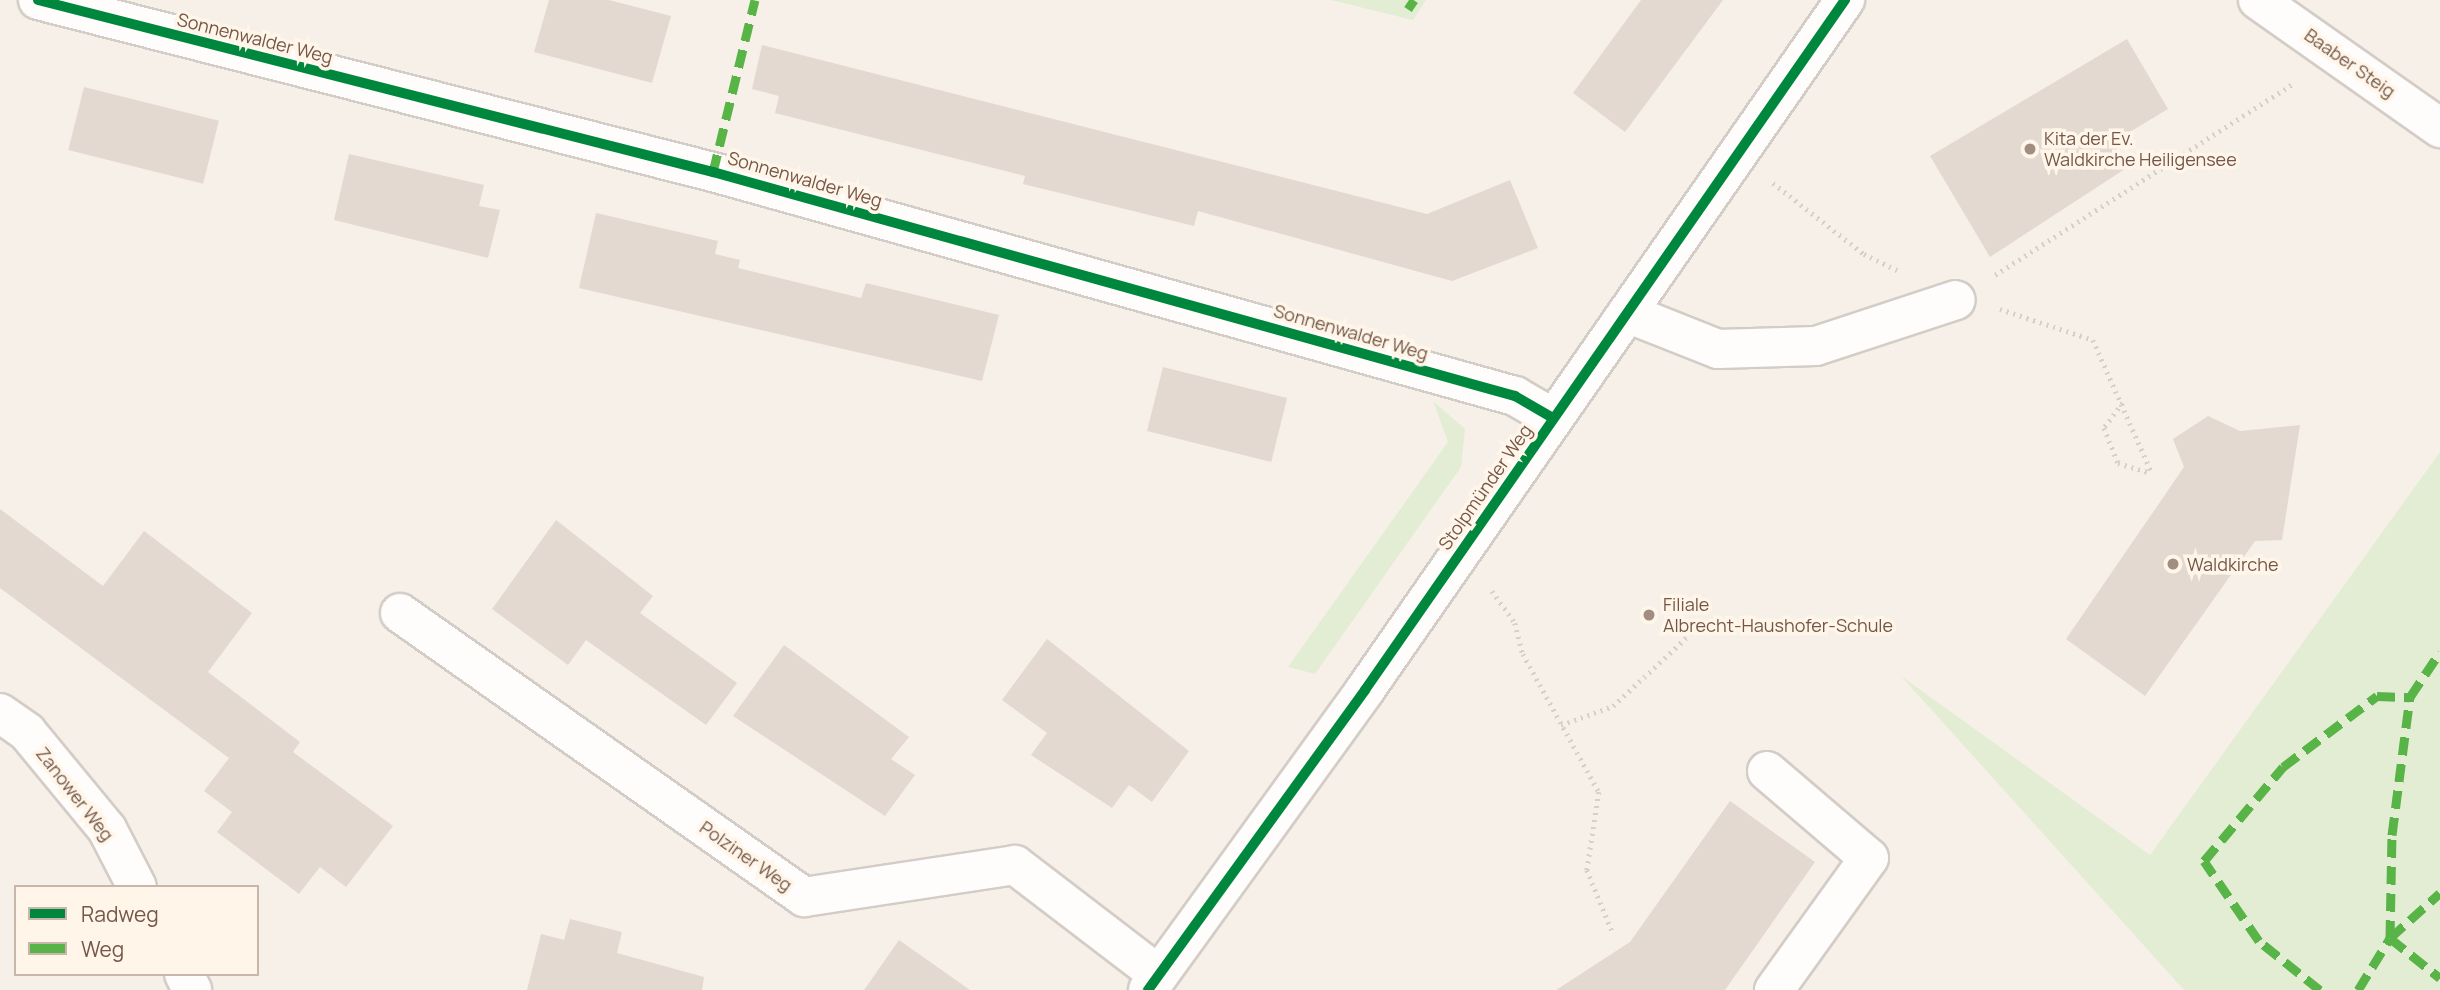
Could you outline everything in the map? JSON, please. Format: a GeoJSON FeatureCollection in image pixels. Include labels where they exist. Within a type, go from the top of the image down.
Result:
{"type":"FeatureCollection","features":[{"type":"Feature","properties":{"kind":"street","name":"Sonnenwalder Weg"},"geometry":{"type":"LineString","coordinates":[[38,0],[137,13],[1515,396],[1553,418]]}},
{"type":"Feature","properties":{"kind":"street","name":"Stolpmünder Weg"},"geometry":{"type":"LineString","coordinates":[[1153,982],[1845,0]]}},
{"type":"Feature","properties":{"kind":"street","name":"Baaber Steig"},"geometry":{"type":"LineString","coordinates":[[2258,0],[2333,50],[2440,128]]}},
{"type":"Feature","properties":{"kind":"street"},"geometry":{"type":"LineString","coordinates":[[1627,313],[1718,349],[1815,346],[1956,300]]}},
{"type":"Feature","properties":{"kind":"street","name":"Polziner Weg"},"geometry":{"type":"LineString","coordinates":[[401,613],[804,897],[1015,865],[1153,982]]}},
{"type":"Feature","properties":{"kind":"street","name":"Zanower Weg"},"geometry":{"type":"LineString","coordinates":[[0,713],[27,732],[107,830],[136,885]]}},
{"type":"Feature","properties":{"kind":"street"},"geometry":{"type":"LineString","coordinates":[[1767,771],[1869,858],[1774,990]]}},
{"type":"Feature","properties":{"kind":"path"},"geometry":{"type":"LineString","coordinates":[[1956,300],[2290,86],[2333,50]]}},
{"type":"Feature","properties":{"kind":"path"},"geometry":{"type":"LineString","coordinates":[[2124,402],[2152,473],[2118,463],[2104,428],[2124,402]]}},
{"type":"Feature","properties":{"kind":"path"},"geometry":{"type":"LineString","coordinates":[[1515,622],[1523,654],[1599,792],[1587,870],[1612,931]]}},
{"type":"Feature","properties":{"kind":"path"},"geometry":{"type":"LineString","coordinates":[[1561,725],[1613,706],[1701,624]]}},
{"type":"Feature","properties":{"kind":"green space"},"geometry":{"type":"Polygon","coordinates":[[[1331,0],[1426,0],[1413,20],[1331,0]]]}},
{"type":"Feature","properties":{"kind":"green space"},"geometry":{"type":"Polygon","coordinates":[[[1433,401],[1465,429],[1461,467],[1315,674],[1288,667],[1448,442],[1433,401]]]}},
{"type":"Feature","properties":{"kind":"green space"},"geometry":{"type":"Polygon","coordinates":[[[2440,452],[2440,990],[2184,990],[1901,676],[2150,855],[2440,452]]]}},
{"type":"Feature","properties":{"kind":"building"},"geometry":{"type":"Polygon","coordinates":[[[549,0],[609,0],[671,16],[652,83],[534,52],[549,0]]]}},
{"type":"Feature","properties":{"kind":"building"},"geometry":{"type":"Polygon","coordinates":[[[1641,0],[1723,0],[1625,132],[1573,93],[1641,0]]]}},
{"type":"Feature","properties":{"kind":"building","name":"Kita der Ev. Waldkirche Heiligensee"},"geometry":{"type":"Polygon","coordinates":[[[2127,39],[2168,109],[2113,142],[2128,167],[1990,257],[1930,156],[2127,39]]]}},
{"type":"Feature","properties":{"kind":"building"},"geometry":{"type":"Polygon","coordinates":[[[762,45],[1427,214],[1510,180],[1538,248],[1452,281],[1198,211],[1194,226],[1023,184],[1025,176],[775,113],[779,96],[752,89],[762,45]]]}},
{"type":"Feature","properties":{"kind":"building"},"geometry":{"type":"Polygon","coordinates":[[[84,87],[219,121],[203,184],[68,150],[84,87]]]}},
{"type":"Feature","properties":{"kind":"building"},"geometry":{"type":"Polygon","coordinates":[[[349,154],[484,185],[479,206],[500,210],[488,258],[334,220],[349,154]]]}},
{"type":"Feature","properties":{"kind":"building"},"geometry":{"type":"Polygon","coordinates":[[[596,213],[718,241],[715,254],[740,260],[738,268],[861,298],[866,283],[999,315],[982,381],[579,288],[596,213]]]}},
{"type":"Feature","properties":{"kind":"building"},"geometry":{"type":"Polygon","coordinates":[[[1163,367],[1287,398],[1271,462],[1147,431],[1163,367]]]}},
{"type":"Feature","properties":{"kind":"building","name":"Waldkirche"},"geometry":{"type":"Polygon","coordinates":[[[2208,416],[2240,431],[2300,425],[2282,540],[2255,541],[2145,696],[2066,639],[2184,467],[2173,439],[2208,416]]]}},
{"type":"Feature","properties":{"kind":"building"},"geometry":{"type":"Polygon","coordinates":[[[0,509],[103,586],[144,531],[252,613],[208,672],[300,742],[293,752],[393,826],[346,887],[320,867],[299,894],[217,832],[232,812],[204,791],[229,758],[0,588],[0,509]]]}},
{"type":"Feature","properties":{"kind":"building"},"geometry":{"type":"Polygon","coordinates":[[[556,520],[653,596],[640,613],[737,683],[706,725],[586,640],[568,665],[492,609],[556,520]]]}},
{"type":"Feature","properties":{"kind":"building"},"geometry":{"type":"Polygon","coordinates":[[[1047,639],[1189,751],[1152,802],[1129,785],[1112,808],[1031,755],[1047,733],[1002,700],[1047,639]]]}},
{"type":"Feature","properties":{"kind":"building"},"geometry":{"type":"Polygon","coordinates":[[[784,645],[909,737],[891,759],[915,775],[885,816],[733,716],[784,645]]]}},
{"type":"Feature","properties":{"kind":"building"},"geometry":{"type":"Polygon","coordinates":[[[1730,801],[1815,862],[1725,990],[1556,990],[1630,942],[1730,801]]]}},
{"type":"Feature","properties":{"kind":"building"},"geometry":{"type":"Polygon","coordinates":[[[570,919],[622,932],[617,953],[704,977],[702,990],[527,990],[541,934],[564,940],[570,919]]]}},
{"type":"Feature","properties":{"kind":"building"},"geometry":{"type":"Polygon","coordinates":[[[899,940],[970,990],[864,990],[899,940]]]}},
{"type":"Feature","properties":{"kind":"marked path"},"geometry":{"type":"LineString","coordinates":[[713,172],[755,0]]}},
{"type":"Feature","properties":{"kind":"marked path"},"geometry":{"type":"LineString","coordinates":[[1408,9],[1414,0]]}},
{"type":"Feature","properties":{"kind":"marked path"},"geometry":{"type":"LineString","coordinates":[[2390,938],[2392,835],[2410,697],[2440,652]]}},
{"type":"Feature","properties":{"kind":"marked path"},"geometry":{"type":"LineString","coordinates":[[2320,990],[2259,941],[2204,861],[2283,767],[2377,696],[2410,697]]}},
{"type":"Feature","properties":{"kind":"marked path"},"geometry":{"type":"LineString","coordinates":[[2358,990],[2390,938],[2440,893]]}},
{"type":"Feature","properties":{"kind":"marked path"},"geometry":{"type":"LineString","coordinates":[[2390,938],[2440,978]]}},
{"type":"Feature","properties":{"kind":"cycle path"},"geometry":{"type":"LineString","coordinates":[[38,0],[713,172],[1515,396],[1553,418]]}},
{"type":"Feature","properties":{"kind":"cycle path"},"geometry":{"type":"LineString","coordinates":[[1148,990],[1365,690],[1845,0]]}},
{"type":"Feature","properties":{"kind":"place","name":"Kita der Ev. Waldkirche Heiligensee"},"geometry":{"type":"Point","coordinates":[2030,149]}},
{"type":"Feature","properties":{"kind":"place","name":"Waldkirche"},"geometry":{"type":"Point","coordinates":[2173,564]}},
{"type":"Feature","properties":{"kind":"place","name":"Filiale Albrecht-Haushofer-Schule"},"geometry":{"type":"Point","coordinates":[1649,615]}}]}
